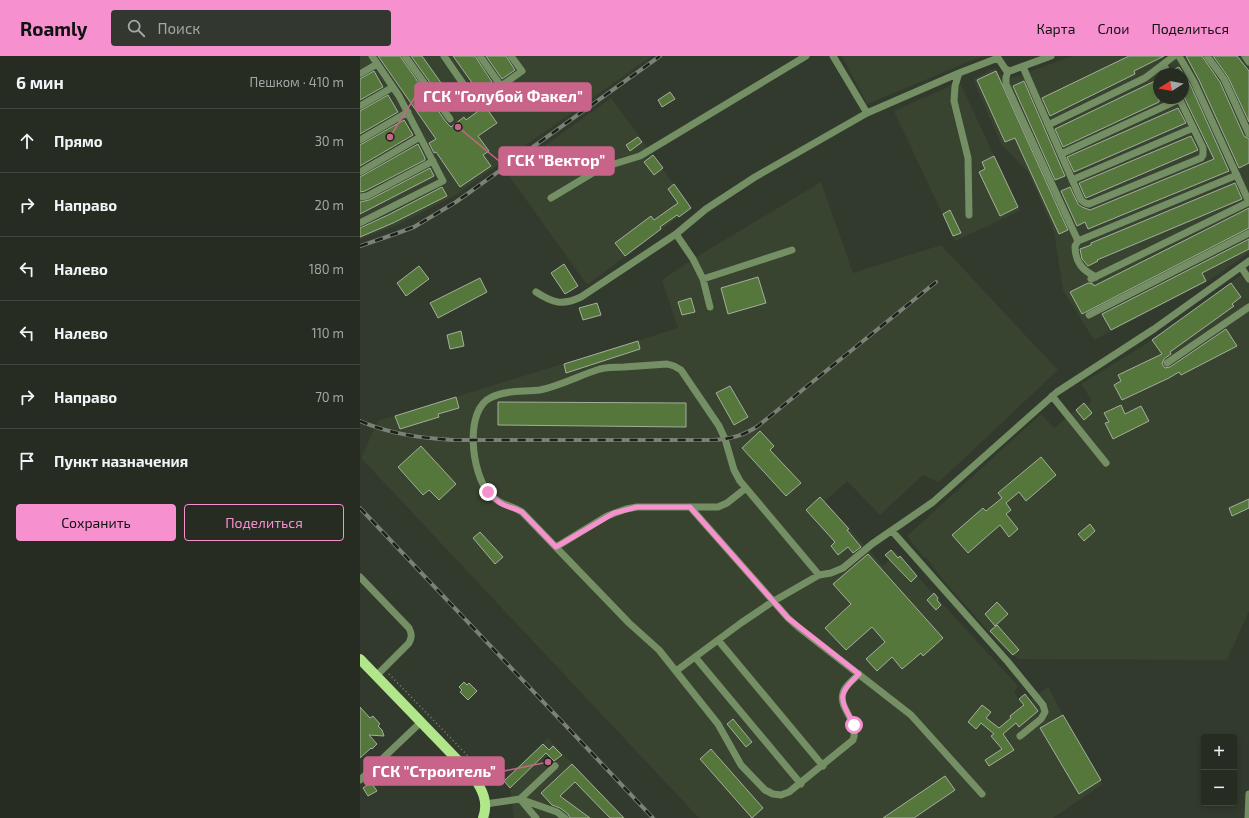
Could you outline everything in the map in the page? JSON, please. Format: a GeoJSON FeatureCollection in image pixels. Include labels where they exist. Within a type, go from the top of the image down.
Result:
{"type":"FeatureCollection","features":[{"type":"Feature","properties":{"kind":"main road"},"geometry":{"type":"LineString","coordinates":[[360,659],[473,776],[484,795],[485,812],[483,818]]}},
{"type":"Feature","properties":{"kind":"lane"},"geometry":{"type":"LineString","coordinates":[[360,224],[443,181],[408,112],[372,56]]}},
{"type":"Feature","properties":{"kind":"lane"},"geometry":{"type":"LineString","coordinates":[[405,56],[450,119]]}},
{"type":"Feature","properties":{"kind":"lane"},"geometry":{"type":"LineString","coordinates":[[444,56],[466,88]]}},
{"type":"Feature","properties":{"kind":"lane"},"geometry":{"type":"LineString","coordinates":[[480,56],[501,86],[522,71],[511,56]]}},
{"type":"Feature","properties":{"kind":"lane"},"geometry":{"type":"LineString","coordinates":[[551,198],[601,168],[640,156],[806,56]]}},
{"type":"Feature","properties":{"kind":"lane"},"geometry":{"type":"LineString","coordinates":[[833,56],[867,113]]}},
{"type":"Feature","properties":{"kind":"lane"},"geometry":{"type":"LineString","coordinates":[[536,292],[548,300],[560,303],[573,301],[581,297],[676,234],[706,209],[738,188],[867,113],[997,57],[1006,70],[1014,70],[1051,56]]}},
{"type":"Feature","properties":{"kind":"lane"},"geometry":{"type":"LineString","coordinates":[[1048,125],[1145,78],[1174,56]]}},
{"type":"Feature","properties":{"kind":"lane"},"geometry":{"type":"LineString","coordinates":[[1179,56],[1194,82],[1237,175],[1249,202],[1093,278],[1082,268],[1078,260],[1075,246],[1078,241],[1237,175]]}},
{"type":"Feature","properties":{"kind":"lane"},"geometry":{"type":"LineString","coordinates":[[1207,56],[1224,79],[1249,134]]}},
{"type":"Feature","properties":{"kind":"lane"},"geometry":{"type":"LineString","coordinates":[[1245,56],[1249,62]]}},
{"type":"Feature","properties":{"kind":"lane"},"geometry":{"type":"LineString","coordinates":[[360,74],[377,64]]}},
{"type":"Feature","properties":{"kind":"lane"},"geometry":{"type":"LineString","coordinates":[[1023,67],[1081,200],[1089,204],[1200,158],[1203,155],[1204,152],[1183,104]]}},
{"type":"Feature","properties":{"kind":"lane"},"geometry":{"type":"LineString","coordinates":[[1008,70],[1006,84],[1078,241]]}},
{"type":"Feature","properties":{"kind":"lane"},"geometry":{"type":"LineString","coordinates":[[959,73],[955,86],[954,101],[968,158],[968,215]]}},
{"type":"Feature","properties":{"kind":"lane"},"geometry":{"type":"LineString","coordinates":[[360,106],[393,87]]}},
{"type":"Feature","properties":{"kind":"lane"},"geometry":{"type":"LineString","coordinates":[[1061,154],[1167,104]]}},
{"type":"Feature","properties":{"kind":"lane"},"geometry":{"type":"LineString","coordinates":[[360,140],[408,112]]}},
{"type":"Feature","properties":{"kind":"lane"},"geometry":{"type":"LineString","coordinates":[[1072,180],[1193,128]]}},
{"type":"Feature","properties":{"kind":"lane"},"geometry":{"type":"LineString","coordinates":[[360,172],[420,137]]}},
{"type":"Feature","properties":{"kind":"lane"},"geometry":{"type":"LineString","coordinates":[[360,197],[366,196],[432,161]]}},
{"type":"Feature","properties":{"kind":"lane"},"geometry":{"type":"LineString","coordinates":[[1089,315],[1249,233]]}},
{"type":"Feature","properties":{"kind":"lane"},"geometry":{"type":"LineString","coordinates":[[676,234],[693,259],[703,280],[710,307]]}},
{"type":"Feature","properties":{"kind":"lane"},"geometry":{"type":"LineString","coordinates":[[703,280],[792,250]]}},
{"type":"Feature","properties":{"kind":"lane"},"geometry":{"type":"LineString","coordinates":[[676,671],[772,602],[819,575],[843,568],[872,544],[933,502],[1052,396],[1072,381],[1154,329],[1249,261]]}},
{"type":"Feature","properties":{"kind":"lane"},"geometry":{"type":"LineString","coordinates":[[1241,268],[1249,279]]}},
{"type":"Feature","properties":{"kind":"lane"},"geometry":{"type":"LineString","coordinates":[[1168,363],[1249,307]]}},
{"type":"Feature","properties":{"kind":"lane"},"geometry":{"type":"LineString","coordinates":[[819,575],[740,481],[734,470],[725,439],[719,426],[688,379],[681,370],[674,366],[666,364],[606,368],[540,390],[492,396],[485,401],[478,410],[473,427],[473,440],[478,472],[482,484],[495,500],[504,505],[516,508],[522,512],[629,623],[660,650],[718,724],[741,765],[765,790],[773,794],[781,795],[789,792],[801,784],[853,740],[855,734],[854,725],[846,709],[843,700],[843,693],[847,686],[859,674]]}},
{"type":"Feature","properties":{"kind":"lane"},"geometry":{"type":"LineString","coordinates":[[1052,396],[1106,463]]}},
{"type":"Feature","properties":{"kind":"lane"},"geometry":{"type":"LineString","coordinates":[[556,547],[614,513],[637,507],[718,506],[727,503],[746,488]]}},
{"type":"Feature","properties":{"kind":"lane"},"geometry":{"type":"LineString","coordinates":[[690,507],[772,602],[798,627],[911,715],[982,794]]}},
{"type":"Feature","properties":{"kind":"lane"},"geometry":{"type":"LineString","coordinates":[[892,531],[1008,662],[1043,705],[1045,712],[1041,719],[1020,736]]}},
{"type":"Feature","properties":{"kind":"lane"},"geometry":{"type":"LineString","coordinates":[[360,578],[409,628],[412,633],[412,638],[409,643],[376,676]]}},
{"type":"Feature","properties":{"kind":"lane"},"geometry":{"type":"LineString","coordinates":[[718,640],[823,766]]}},
{"type":"Feature","properties":{"kind":"lane"},"geometry":{"type":"LineString","coordinates":[[695,657],[801,784]]}},
{"type":"Feature","properties":{"kind":"lane"},"geometry":{"type":"LineString","coordinates":[[360,780],[421,722]]}},
{"type":"Feature","properties":{"kind":"lane"},"geometry":{"type":"LineString","coordinates":[[520,800],[555,766]]}},
{"type":"Feature","properties":{"kind":"lane"},"geometry":{"type":"LineString","coordinates":[[1248,818],[1249,794]]}},
{"type":"Feature","properties":{"kind":"lane"},"geometry":{"type":"LineString","coordinates":[[485,804],[520,800],[557,812],[565,818]]}},
{"type":"Feature","properties":{"kind":"lane"},"geometry":{"type":"LineString","coordinates":[[520,800],[536,818]]}},
{"type":"Feature","properties":{"kind":"path"},"geometry":{"type":"LineString","coordinates":[[383,668],[494,782]]}},
{"type":"Feature","properties":{"kind":"shaded area"},"geometry":{"type":"Polygon","coordinates":[[[360,56],[652,56],[454,196],[400,224],[360,239],[360,56]]]}},
{"type":"Feature","properties":{"kind":"shaded area"},"geometry":{"type":"Polygon","coordinates":[[[842,56],[983,56],[867,104],[842,56]]]}},
{"type":"Feature","properties":{"kind":"shaded area"},"geometry":{"type":"Polygon","coordinates":[[[1072,56],[1249,56],[1249,253],[1207,282],[1094,340],[1063,290],[1054,231],[1028,172],[1001,144],[973,79],[995,68],[1007,80],[1072,56]]]}},
{"type":"Feature","properties":{"kind":"shaded area"},"geometry":{"type":"Polygon","coordinates":[[[961,85],[1020,211],[955,241],[894,111],[950,86],[961,85]]]}},
{"type":"Feature","properties":{"kind":"shaded area"},"geometry":{"type":"Polygon","coordinates":[[[611,98],[691,208],[587,285],[507,173],[611,98]]]}},
{"type":"Feature","properties":{"kind":"shaded area"},"geometry":{"type":"Polygon","coordinates":[[[821,182],[853,273],[941,245],[1058,370],[939,482],[923,475],[880,515],[847,481],[825,501],[883,566],[895,555],[892,552],[894,550],[900,556],[893,563],[910,582],[917,576],[1018,686],[1014,693],[1019,699],[1030,700],[1048,687],[1103,784],[1053,818],[699,818],[361,458],[378,421],[678,328],[662,280],[693,259],[821,182]]]}},
{"type":"Feature","properties":{"kind":"shaded area"},"geometry":{"type":"Polygon","coordinates":[[[1241,275],[1246,282],[1249,280],[1249,611],[1227,660],[1019,659],[1013,655],[1011,657],[944,581],[926,557],[924,558],[907,536],[1041,414],[1054,428],[1084,403],[1086,406],[1092,401],[1081,384],[1152,340],[1241,275]]]}},
{"type":"Feature","properties":{"kind":"shaded area"},"geometry":{"type":"Polygon","coordinates":[[[548,738],[625,818],[514,818],[510,788],[504,781],[548,738]]]}},
{"type":"Feature","properties":{"kind":"building"},"geometry":{"type":"Polygon","coordinates":[[[378,56],[400,56],[451,127],[464,117],[466,120],[485,106],[497,123],[478,136],[489,151],[483,155],[491,166],[460,187],[436,152],[434,153],[429,143],[436,139],[378,56]]]}},
{"type":"Feature","properties":{"kind":"building"},"geometry":{"type":"Polygon","coordinates":[[[411,56],[422,56],[456,104],[449,109],[411,56]]]}},
{"type":"Feature","properties":{"kind":"building"},"geometry":{"type":"Polygon","coordinates":[[[453,56],[475,56],[492,82],[478,91],[453,56]]]}},
{"type":"Feature","properties":{"kind":"building"},"geometry":{"type":"Polygon","coordinates":[[[486,56],[506,56],[515,70],[502,79],[486,56]]]}},
{"type":"Feature","properties":{"kind":"building"},"geometry":{"type":"Polygon","coordinates":[[[1129,56],[1164,56],[1134,71],[1135,74],[1050,116],[1042,98],[1129,56]]]}},
{"type":"Feature","properties":{"kind":"building"},"geometry":{"type":"Polygon","coordinates":[[[1186,56],[1202,56],[1220,82],[1244,136],[1249,139],[1249,163],[1239,168],[1199,80],[1186,56]]]}},
{"type":"Feature","properties":{"kind":"building"},"geometry":{"type":"Polygon","coordinates":[[[1213,56],[1237,56],[1249,71],[1249,122],[1228,77],[1213,56]]]}},
{"type":"Feature","properties":{"kind":"building"},"geometry":{"type":"Polygon","coordinates":[[[374,71],[383,87],[360,100],[360,79],[374,71]]]}},
{"type":"Feature","properties":{"kind":"building"},"geometry":{"type":"Polygon","coordinates":[[[996,71],[1068,230],[1059,234],[1015,138],[1005,142],[977,80],[996,71]]]}},
{"type":"Feature","properties":{"kind":"building"},"geometry":{"type":"Polygon","coordinates":[[[1024,81],[1065,176],[1055,180],[1013,86],[1024,81]]]}},
{"type":"Feature","properties":{"kind":"building"},"geometry":{"type":"Polygon","coordinates":[[[1153,82],[1153,104],[1155,104],[1063,147],[1055,129],[1153,82]]]}},
{"type":"Feature","properties":{"kind":"building"},"geometry":{"type":"Polygon","coordinates":[[[1189,82],[1229,171],[1088,229],[1085,222],[1077,226],[1061,191],[1070,187],[1078,204],[1090,210],[1214,159],[1187,104],[1189,104],[1189,82]]]}},
{"type":"Feature","properties":{"kind":"building"},"geometry":{"type":"Polygon","coordinates":[[[670,92],[675,99],[662,107],[658,100],[670,92]]]}},
{"type":"Feature","properties":{"kind":"building"},"geometry":{"type":"Polygon","coordinates":[[[388,95],[398,112],[360,134],[360,111],[388,95]]]}},
{"type":"Feature","properties":{"kind":"building"},"geometry":{"type":"Polygon","coordinates":[[[1178,108],[1186,123],[1074,172],[1067,157],[1178,108]]]}},
{"type":"Feature","properties":{"kind":"building"},"geometry":{"type":"Polygon","coordinates":[[[404,120],[413,135],[360,166],[360,145],[404,120]]]}},
{"type":"Feature","properties":{"kind":"building"},"geometry":{"type":"Polygon","coordinates":[[[1191,136],[1198,150],[1086,198],[1085,197],[1079,183],[1191,136]]]}},
{"type":"Feature","properties":{"kind":"building"},"geometry":{"type":"Polygon","coordinates":[[[638,137],[642,142],[630,151],[626,145],[638,137]]]}},
{"type":"Feature","properties":{"kind":"building"},"geometry":{"type":"Polygon","coordinates":[[[418,144],[425,160],[365,191],[360,192],[360,177],[418,144]]]}},
{"type":"Feature","properties":{"kind":"building"},"geometry":{"type":"Polygon","coordinates":[[[653,155],[663,168],[654,175],[644,162],[653,155]]]}},
{"type":"Feature","properties":{"kind":"building"},"geometry":{"type":"Polygon","coordinates":[[[994,156],[1018,207],[1000,216],[979,172],[985,169],[982,162],[994,156]]]}},
{"type":"Feature","properties":{"kind":"building"},"geometry":{"type":"Polygon","coordinates":[[[430,168],[434,176],[360,214],[360,202],[369,200],[430,168]]]}},
{"type":"Feature","properties":{"kind":"building"},"geometry":{"type":"Polygon","coordinates":[[[1235,183],[1242,199],[1097,260],[1098,261],[1088,266],[1082,259],[1080,249],[1091,245],[1091,243],[1235,183]]]}},
{"type":"Feature","properties":{"kind":"building"},"geometry":{"type":"Polygon","coordinates":[[[674,184],[691,208],[679,217],[677,215],[660,227],[661,229],[625,256],[615,243],[651,216],[654,220],[678,203],[668,189],[674,184]]]}},
{"type":"Feature","properties":{"kind":"building"},"geometry":{"type":"Polygon","coordinates":[[[442,187],[447,196],[393,223],[360,237],[360,228],[442,187]]]}},
{"type":"Feature","properties":{"kind":"building"},"geometry":{"type":"Polygon","coordinates":[[[1249,208],[1249,228],[1082,314],[1070,292],[1088,283],[1093,284],[1094,286],[1249,208]]]}},
{"type":"Feature","properties":{"kind":"building"},"geometry":{"type":"Polygon","coordinates":[[[950,210],[961,233],[953,236],[943,214],[950,210]]]}},
{"type":"Feature","properties":{"kind":"building"},"geometry":{"type":"Polygon","coordinates":[[[1249,239],[1249,249],[1202,273],[1206,281],[1111,330],[1102,314],[1249,239]]]}},
{"type":"Feature","properties":{"kind":"building"},"geometry":{"type":"Polygon","coordinates":[[[564,264],[578,286],[565,294],[551,273],[564,264]]]}},
{"type":"Feature","properties":{"kind":"building"},"geometry":{"type":"Polygon","coordinates":[[[419,266],[429,279],[406,296],[397,283],[419,266]]]}},
{"type":"Feature","properties":{"kind":"building"},"geometry":{"type":"Polygon","coordinates":[[[758,277],[766,303],[728,314],[721,288],[758,277]]]}},
{"type":"Feature","properties":{"kind":"building"},"geometry":{"type":"Polygon","coordinates":[[[480,278],[487,292],[438,318],[430,303],[480,278]]]}},
{"type":"Feature","properties":{"kind":"building"},"geometry":{"type":"Polygon","coordinates":[[[1231,283],[1241,297],[1232,304],[1234,306],[1170,352],[1171,354],[1164,359],[1162,364],[1165,368],[1170,367],[1226,329],[1237,346],[1181,375],[1179,372],[1122,400],[1114,385],[1121,381],[1118,375],[1162,354],[1152,340],[1231,283]]]}},
{"type":"Feature","properties":{"kind":"building"},"geometry":{"type":"Polygon","coordinates":[[[691,298],[695,312],[682,315],[678,302],[691,298]]]}},
{"type":"Feature","properties":{"kind":"building"},"geometry":{"type":"Polygon","coordinates":[[[597,303],[601,315],[583,320],[579,308],[597,303]]]}},
{"type":"Feature","properties":{"kind":"building"},"geometry":{"type":"Polygon","coordinates":[[[461,331],[464,346],[450,349],[447,335],[461,331]]]}},
{"type":"Feature","properties":{"kind":"building"},"geometry":{"type":"Polygon","coordinates":[[[638,341],[640,349],[566,373],[564,364],[638,341]]]}},
{"type":"Feature","properties":{"kind":"building"},"geometry":{"type":"Polygon","coordinates":[[[730,386],[748,417],[734,425],[716,393],[730,386]]]}},
{"type":"Feature","properties":{"kind":"building"},"geometry":{"type":"Polygon","coordinates":[[[456,397],[459,408],[438,414],[439,417],[400,429],[395,416],[456,397]]]}},
{"type":"Feature","properties":{"kind":"building"},"geometry":{"type":"Polygon","coordinates":[[[498,402],[686,403],[686,427],[498,425],[498,402]]]}},
{"type":"Feature","properties":{"kind":"building"},"geometry":{"type":"Polygon","coordinates":[[[1084,403],[1092,413],[1084,420],[1076,410],[1084,403]]]}},
{"type":"Feature","properties":{"kind":"building"},"geometry":{"type":"Polygon","coordinates":[[[1121,405],[1125,414],[1141,406],[1149,421],[1113,439],[1105,423],[1109,422],[1104,413],[1121,405]]]}},
{"type":"Feature","properties":{"kind":"building"},"geometry":{"type":"Polygon","coordinates":[[[760,431],[774,446],[770,450],[801,483],[786,496],[742,448],[760,431]]]}},
{"type":"Feature","properties":{"kind":"building"},"geometry":{"type":"Polygon","coordinates":[[[421,446],[456,484],[439,500],[429,490],[423,495],[398,467],[421,446]]]}},
{"type":"Feature","properties":{"kind":"building"},"geometry":{"type":"Polygon","coordinates":[[[1041,457],[1056,475],[1026,501],[1019,492],[1006,503],[1011,510],[1006,514],[1018,529],[1009,537],[1000,525],[968,553],[952,535],[983,508],[986,511],[1002,498],[998,493],[1041,457]]]}},
{"type":"Feature","properties":{"kind":"building"},"geometry":{"type":"Polygon","coordinates":[[[820,497],[849,529],[847,530],[861,547],[853,553],[848,547],[838,555],[831,546],[835,542],[806,510],[820,497]]]}},
{"type":"Feature","properties":{"kind":"building"},"geometry":{"type":"Polygon","coordinates":[[[1249,499],[1249,508],[1232,516],[1229,508],[1249,499]]]}},
{"type":"Feature","properties":{"kind":"building"},"geometry":{"type":"Polygon","coordinates":[[[1090,524],[1095,531],[1084,541],[1078,534],[1090,524]]]}},
{"type":"Feature","properties":{"kind":"building"},"geometry":{"type":"Polygon","coordinates":[[[480,532],[503,557],[495,564],[473,538],[480,532]]]}},
{"type":"Feature","properties":{"kind":"building"},"geometry":{"type":"Polygon","coordinates":[[[891,550],[898,558],[900,556],[917,576],[911,582],[885,555],[891,550]]]}},
{"type":"Feature","properties":{"kind":"building"},"geometry":{"type":"Polygon","coordinates":[[[868,554],[943,638],[923,656],[921,653],[902,669],[892,657],[877,671],[866,659],[885,642],[872,627],[846,650],[825,628],[851,604],[833,584],[868,554]]]}},
{"type":"Feature","properties":{"kind":"building"},"geometry":{"type":"Polygon","coordinates":[[[934,593],[941,605],[936,610],[927,600],[934,593]]]}},
{"type":"Feature","properties":{"kind":"building"},"geometry":{"type":"Polygon","coordinates":[[[997,602],[1008,614],[995,626],[985,614],[997,602]]]}},
{"type":"Feature","properties":{"kind":"building"},"geometry":{"type":"Polygon","coordinates":[[[997,625],[1019,650],[1013,655],[990,631],[997,625]]]}},
{"type":"Feature","properties":{"kind":"building"},"geometry":{"type":"Polygon","coordinates":[[[464,682],[467,685],[469,683],[477,691],[468,700],[460,692],[462,690],[459,687],[464,682]]]}},
{"type":"Feature","properties":{"kind":"building"},"geometry":{"type":"Polygon","coordinates":[[[1025,694],[1038,711],[1019,727],[1016,723],[1003,734],[1014,750],[989,766],[985,760],[1002,749],[991,736],[994,734],[981,723],[976,729],[968,722],[982,705],[991,712],[986,718],[999,728],[1011,718],[1010,716],[1024,705],[1019,699],[1025,694]]]}},
{"type":"Feature","properties":{"kind":"building"},"geometry":{"type":"Polygon","coordinates":[[[360,707],[370,718],[373,716],[380,724],[378,726],[382,730],[384,736],[369,735],[377,744],[360,758],[360,707]]]}},
{"type":"Feature","properties":{"kind":"building"},"geometry":{"type":"Polygon","coordinates":[[[1063,715],[1101,780],[1079,794],[1040,728],[1063,715]]]}},
{"type":"Feature","properties":{"kind":"building"},"geometry":{"type":"Polygon","coordinates":[[[733,719],[752,742],[746,747],[727,724],[733,719]]]}},
{"type":"Feature","properties":{"kind":"building"},"geometry":{"type":"Polygon","coordinates":[[[543,744],[549,750],[553,746],[562,755],[554,761],[546,753],[510,788],[504,781],[543,744]]]}},
{"type":"Feature","properties":{"kind":"building"},"geometry":{"type":"Polygon","coordinates":[[[711,749],[763,808],[752,818],[700,759],[711,749]]]}},
{"type":"Feature","properties":{"kind":"building"},"geometry":{"type":"Polygon","coordinates":[[[572,764],[624,818],[610,818],[575,782],[560,796],[590,818],[570,818],[568,814],[560,808],[552,805],[541,793],[572,764]]]}},
{"type":"Feature","properties":{"kind":"building"},"geometry":{"type":"Polygon","coordinates":[[[945,776],[955,790],[914,818],[883,818],[945,776]]]}},
{"type":"Feature","properties":{"kind":"building"},"geometry":{"type":"Polygon","coordinates":[[[371,782],[377,791],[368,796],[363,788],[371,782]]]}},
{"type":"Feature","properties":{"kind":"railway"},"geometry":{"type":"LineString","coordinates":[[360,246],[414,227],[456,202],[660,56]]}},
{"type":"Feature","properties":{"kind":"railway"},"geometry":{"type":"LineString","coordinates":[[360,421],[406,435],[453,440],[713,440],[731,438],[742,435],[758,426],[936,282]]}},
{"type":"Feature","properties":{"kind":"railway"},"geometry":{"type":"LineString","coordinates":[[360,508],[653,818]]}},
{"type":"Feature","properties":{"kind":"place","name":"ГСК \"Вектор\""},"geometry":{"type":"Point","coordinates":[458,127]}},
{"type":"Feature","properties":{"kind":"place","name":"ГСК \"Голубой Факел\""},"geometry":{"type":"Point","coordinates":[390,137]}},
{"type":"Feature","properties":{"kind":"place","name":"ГСК \"Строитель\""},"geometry":{"type":"Point","coordinates":[548,762]}},
{"type":"Feature","properties":{"kind":"route"},"geometry":{"type":"LineString","coordinates":[[488,492],[495,500],[504,505],[516,508],[522,512],[556,547],[607,516],[626,509],[637,507],[690,507],[772,602],[788,618],[859,674],[847,686],[843,693],[843,700],[846,709],[854,725]]}}]}
